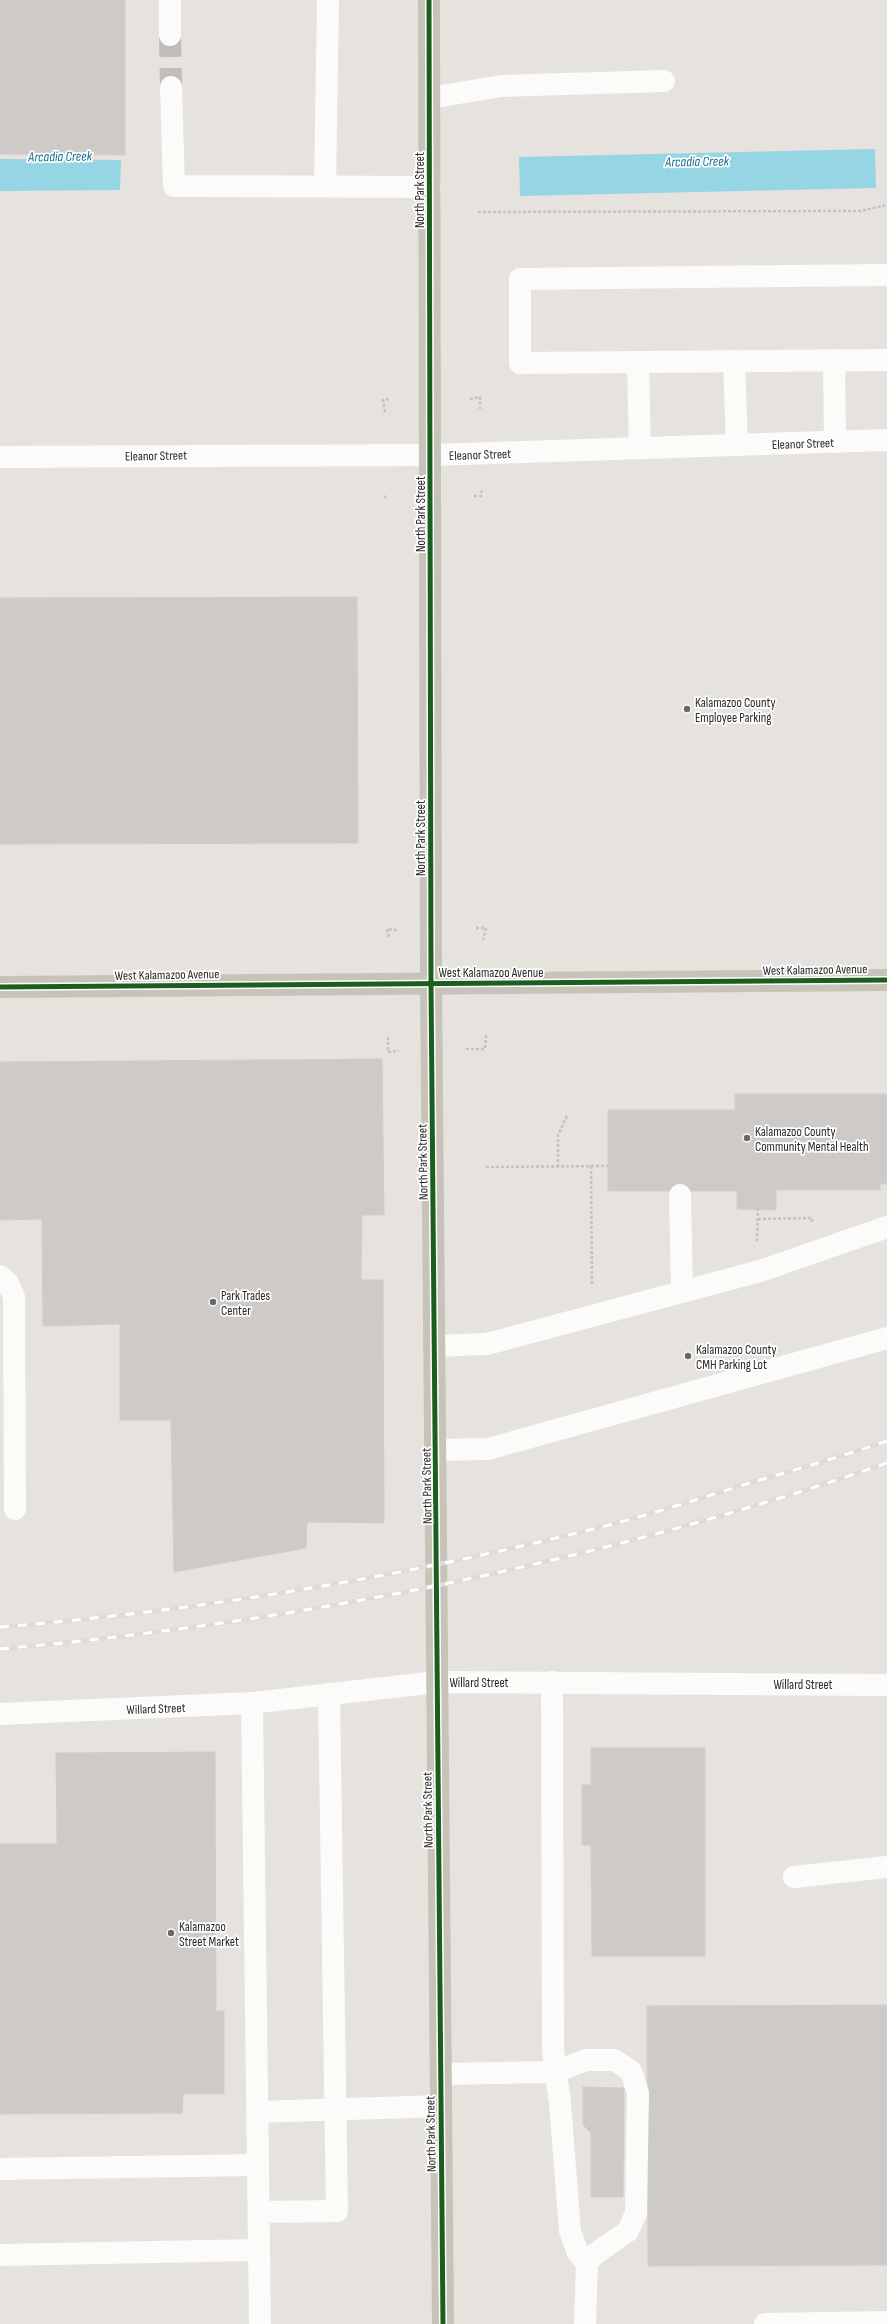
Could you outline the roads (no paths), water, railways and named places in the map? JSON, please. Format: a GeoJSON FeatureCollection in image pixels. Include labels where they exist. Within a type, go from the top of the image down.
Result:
{"type":"FeatureCollection","features":[{"type":"Feature","properties":{"kind":"main road","name":"North Park Street"},"geometry":{"type":"LineString","coordinates":[[429,0],[431,984],[444,2324]]}},
{"type":"Feature","properties":{"kind":"main road","name":"West Kalamazoo Avenue"},"geometry":{"type":"LineString","coordinates":[[0,987],[887,980]]}},
{"type":"Feature","properties":{"kind":"street"},"geometry":{"type":"LineString","coordinates":[[170,0],[170,35]]}},
{"type":"Feature","properties":{"kind":"street"},"geometry":{"type":"LineString","coordinates":[[325,186],[328,0]]}},
{"type":"Feature","properties":{"kind":"street"},"geometry":{"type":"LineString","coordinates":[[429,98],[501,86],[664,81]]}},
{"type":"Feature","properties":{"kind":"street"},"geometry":{"type":"LineString","coordinates":[[171,87],[174,186],[430,187]]}},
{"type":"Feature","properties":{"kind":"street"},"geometry":{"type":"LineString","coordinates":[[887,275],[520,279],[520,363],[887,360]]}},
{"type":"Feature","properties":{"kind":"street"},"geometry":{"type":"LineString","coordinates":[[834,360],[835,442]]}},
{"type":"Feature","properties":{"kind":"street"},"geometry":{"type":"LineString","coordinates":[[734,361],[737,445]]}},
{"type":"Feature","properties":{"kind":"street"},"geometry":{"type":"LineString","coordinates":[[638,362],[640,448]]}},
{"type":"Feature","properties":{"kind":"street","name":"Eleanor Street"},"geometry":{"type":"LineString","coordinates":[[0,456],[430,455],[887,440]]}},
{"type":"Feature","properties":{"kind":"street"},"geometry":{"type":"LineString","coordinates":[[680,1195],[682,1292]]}},
{"type":"Feature","properties":{"kind":"street"},"geometry":{"type":"LineString","coordinates":[[435,1346],[487,1344],[760,1271],[887,1227]]}},
{"type":"Feature","properties":{"kind":"street"},"geometry":{"type":"LineString","coordinates":[[0,1276],[8,1283],[14,1297],[15,1508]]}},
{"type":"Feature","properties":{"kind":"street"},"geometry":{"type":"LineString","coordinates":[[436,1450],[488,1449],[887,1338]]}},
{"type":"Feature","properties":{"kind":"street","name":"Willard Street"},"geometry":{"type":"LineString","coordinates":[[0,1714],[252,1703],[437,1682],[887,1684]]}},
{"type":"Feature","properties":{"kind":"street"},"geometry":{"type":"LineString","coordinates":[[552,1682],[552,2050],[560,2103],[570,2231],[578,2253],[587,2263]]}},
{"type":"Feature","properties":{"kind":"street"},"geometry":{"type":"LineString","coordinates":[[259,2212],[337,2211],[329,1694]]}},
{"type":"Feature","properties":{"kind":"street"},"geometry":{"type":"LineString","coordinates":[[252,1703],[260,2324]]}},
{"type":"Feature","properties":{"kind":"street"},"geometry":{"type":"LineString","coordinates":[[794,1877],[887,1867]]}},
{"type":"Feature","properties":{"kind":"street"},"geometry":{"type":"LineString","coordinates":[[441,2074],[555,2072],[586,2060],[614,2060],[631,2070],[638,2093],[636,2213],[628,2231],[595,2254],[587,2263],[584,2324]]}},
{"type":"Feature","properties":{"kind":"street"},"geometry":{"type":"LineString","coordinates":[[257,2112],[441,2106]]}},
{"type":"Feature","properties":{"kind":"street"},"geometry":{"type":"LineString","coordinates":[[0,2169],[258,2165]]}},
{"type":"Feature","properties":{"kind":"street"},"geometry":{"type":"LineString","coordinates":[[0,2255],[259,2250]]}},
{"type":"Feature","properties":{"kind":"street"},"geometry":{"type":"LineString","coordinates":[[765,2324],[887,2322]]}},
{"type":"Feature","properties":{"kind":"water","name":"Arcadia Creek"},"geometry":{"type":"Polygon","coordinates":[[[875,149],[876,188],[520,196],[519,157],[875,149]]]}},
{"type":"Feature","properties":{"kind":"water"},"geometry":{"type":"Polygon","coordinates":[[[0,159],[121,160],[120,190],[0,191],[0,159]]]}},
{"type":"Feature","properties":{"kind":"tunnel"},"geometry":{"type":"LineString","coordinates":[[170,35],[171,87]]}},
{"type":"Feature","properties":{"kind":"railway"},"geometry":{"type":"LineString","coordinates":[[0,1627],[147,1612],[292,1591],[509,1549],[622,1522],[887,1441]]}},
{"type":"Feature","properties":{"kind":"railway"},"geometry":{"type":"LineString","coordinates":[[0,1649],[113,1637],[225,1622],[338,1604],[449,1583],[560,1558],[670,1530],[779,1498],[887,1463]]}},
{"type":"Feature","properties":{"kind":"place","name":"Kalamazoo County Employee Parking"},"geometry":{"type":"Point","coordinates":[687,709]}},
{"type":"Feature","properties":{"kind":"place","name":"Kalamazoo County Community Mental Health"},"geometry":{"type":"Point","coordinates":[747,1138]}},
{"type":"Feature","properties":{"kind":"place","name":"Park Trades Center"},"geometry":{"type":"Point","coordinates":[213,1302]}},
{"type":"Feature","properties":{"kind":"place","name":"Kalamazoo County CMH Parking Lot"},"geometry":{"type":"Point","coordinates":[688,1356]}},
{"type":"Feature","properties":{"kind":"place","name":"Kalamazoo Street Market"},"geometry":{"type":"Point","coordinates":[171,1933]}}]}
